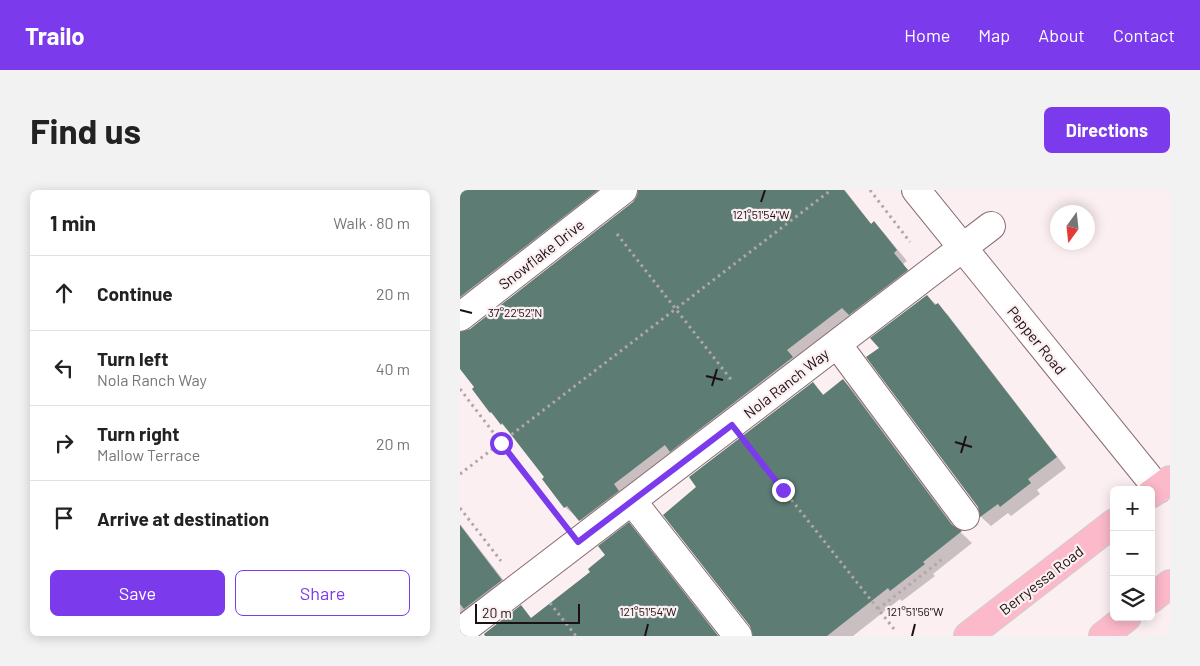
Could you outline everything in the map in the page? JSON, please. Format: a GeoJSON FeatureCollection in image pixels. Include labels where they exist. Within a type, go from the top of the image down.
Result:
{"type":"FeatureCollection","features":[{"type":"Feature","properties":{"kind":"main road","name":"Berryessa Road"},"geometry":{"type":"LineString","coordinates":[[968,636],[1110,526]]}},
{"type":"Feature","properties":{"kind":"main road"},"geometry":{"type":"LineString","coordinates":[[1155,595],[1170,584]]}},
{"type":"Feature","properties":{"kind":"main road"},"geometry":{"type":"LineString","coordinates":[[1103,636],[1122,621]]}},
{"type":"Feature","properties":{"kind":"street","name":"Snowflake Drive"},"geometry":{"type":"LineString","coordinates":[[460,317],[623,190]]}},
{"type":"Feature","properties":{"kind":"street","name":"Pepper Road"},"geometry":{"type":"LineString","coordinates":[[916,190],[1160,488]]}},
{"type":"Feature","properties":{"kind":"street","name":"Nola Ranch Way"},"geometry":{"type":"LineString","coordinates":[[460,632],[962,247],[992,226]]}},
{"type":"Feature","properties":{"kind":"street"},"geometry":{"type":"LineString","coordinates":[[837,344],[964,516]]}},
{"type":"Feature","properties":{"kind":"street"},"geometry":{"type":"LineString","coordinates":[[632,501],[738,636]]}},
{"type":"Feature","properties":{"kind":"path"},"geometry":{"type":"LineString","coordinates":[[460,474],[831,190]]}},
{"type":"Feature","properties":{"kind":"path"},"geometry":{"type":"LineString","coordinates":[[870,190],[910,242]]}},
{"type":"Feature","properties":{"kind":"path"},"geometry":{"type":"LineString","coordinates":[[616,233],[753,408]]}},
{"type":"Feature","properties":{"kind":"path"},"geometry":{"type":"LineString","coordinates":[[460,389],[578,542]]}},
{"type":"Feature","properties":{"kind":"path"},"geometry":{"type":"LineString","coordinates":[[732,425],[894,629]]}},
{"type":"Feature","properties":{"kind":"path"},"geometry":{"type":"LineString","coordinates":[[460,508],[503,564]]}},
{"type":"Feature","properties":{"kind":"path"},"geometry":{"type":"LineString","coordinates":[[878,609],[944,558]]}},
{"type":"Feature","properties":{"kind":"path"},"geometry":{"type":"LineString","coordinates":[[546,597],[576,636]]}},
{"type":"Feature","properties":{"kind":"building"},"geometry":{"type":"Polygon","coordinates":[[[460,190],[598,190],[460,297],[460,190]]]}},
{"type":"Feature","properties":{"kind":"building"},"geometry":{"type":"Polygon","coordinates":[[[638,190],[844,190],[871,224],[874,221],[897,250],[894,253],[908,270],[849,315],[842,308],[787,350],[793,357],[670,452],[665,445],[614,484],[619,491],[579,521],[567,506],[564,508],[542,479],[544,477],[502,423],[501,425],[490,413],[472,389],[474,387],[460,369],[460,332],[470,329],[633,202],[638,190]]]}},
{"type":"Feature","properties":{"kind":"building"},"geometry":{"type":"Polygon","coordinates":[[[927,295],[935,305],[938,303],[1057,457],[1028,479],[1031,483],[1000,507],[998,504],[980,517],[978,507],[866,357],[879,348],[870,338],[927,295]]]}},
{"type":"Feature","properties":{"kind":"building"},"geometry":{"type":"Polygon","coordinates":[[[843,379],[952,525],[962,531],[923,562],[925,564],[890,591],[888,588],[827,636],[753,636],[750,626],[663,515],[696,487],[689,477],[813,382],[823,395],[843,379]]]}},
{"type":"Feature","properties":{"kind":"building"},"geometry":{"type":"Polygon","coordinates":[[[629,522],[718,636],[485,636],[484,634],[521,605],[531,618],[590,572],[588,569],[605,555],[598,546],[629,522]]]}},
{"type":"Feature","properties":{"kind":"building"},"geometry":{"type":"Polygon","coordinates":[[[460,525],[502,580],[464,609],[460,604],[460,525]]]}},
{"type":"Feature","properties":{"kind":"route"},"geometry":{"type":"LineString","coordinates":[[501,443],[578,542],[732,425],[783,490]]}}]}
